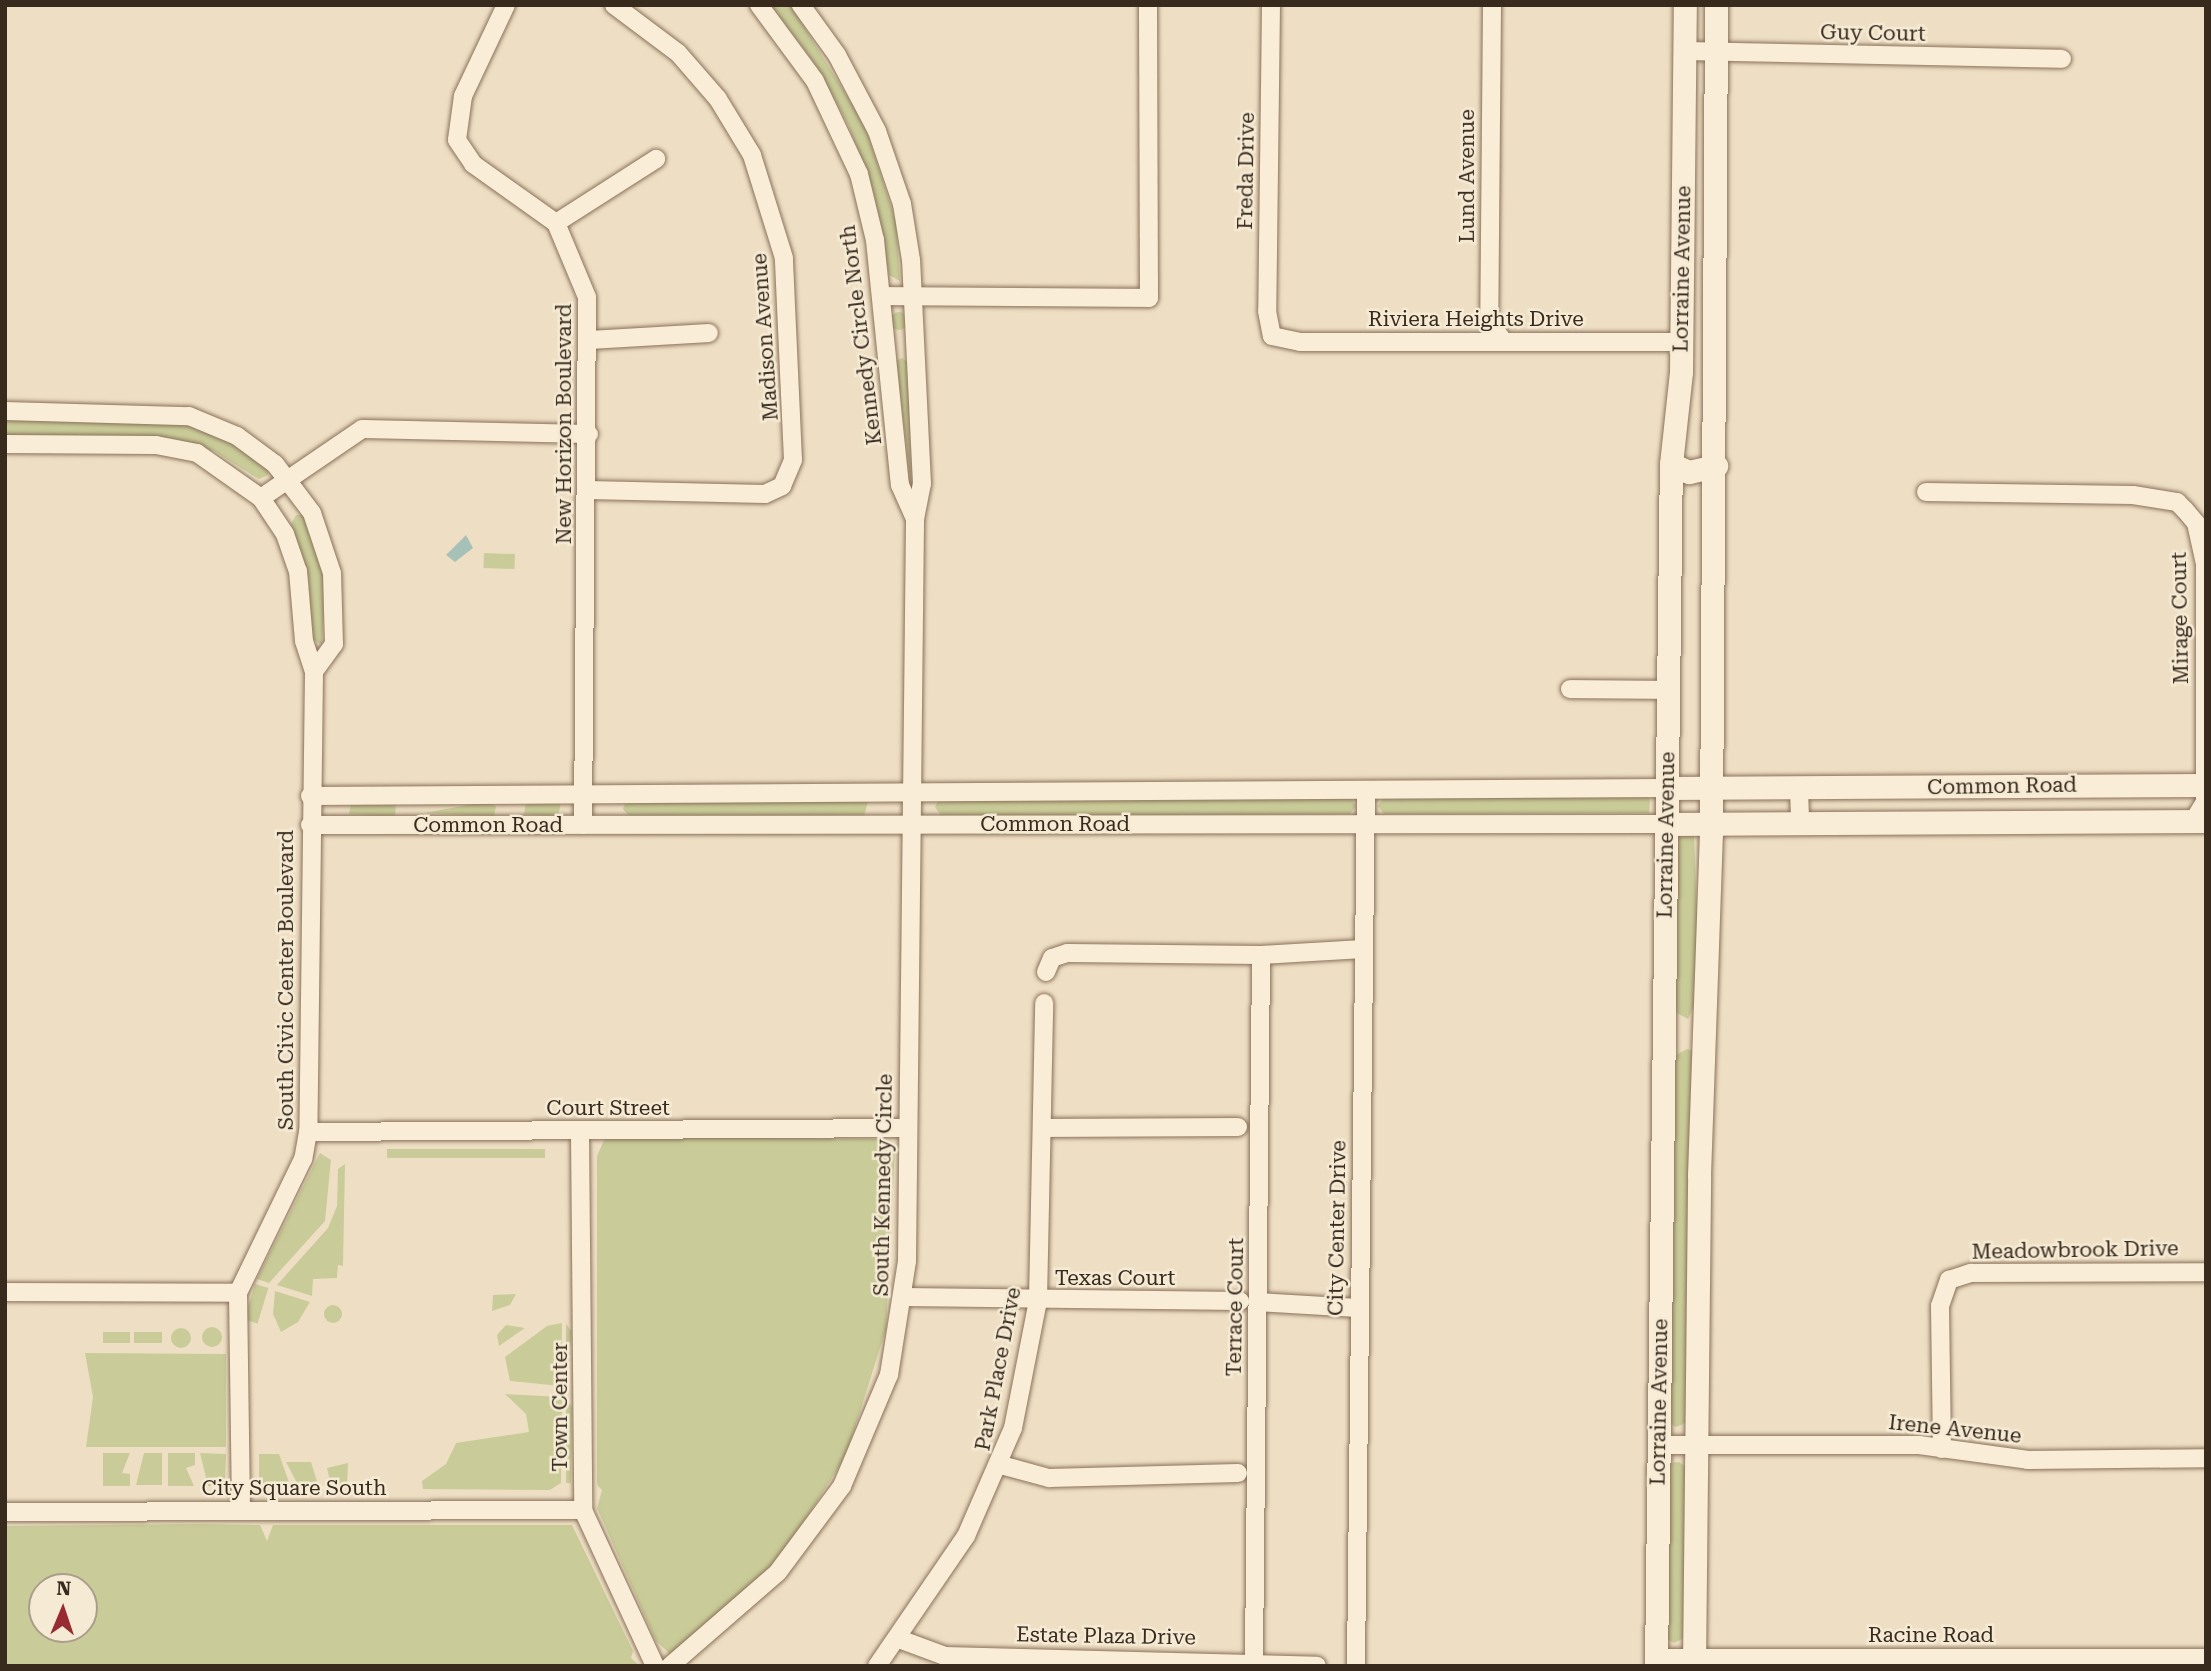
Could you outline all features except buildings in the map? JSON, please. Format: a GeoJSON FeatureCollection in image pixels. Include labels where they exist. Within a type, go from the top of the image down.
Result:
{"type":"FeatureCollection","features":[{"type":"Feature","properties":{"kind":"street","name":"New Horizon Boulevard"},"geometry":{"type":"LineString","coordinates":[[506,5],[463,96],[457,140],[473,164],[556,223],[582,275],[590,340],[583,825]]}},
{"type":"Feature","properties":{"kind":"street","name":"Madison Avenue"},"geometry":{"type":"LineString","coordinates":[[588,490],[765,494],[789,477],[794,451],[784,258],[752,155],[718,99],[678,53],[614,5]]}},
{"type":"Feature","properties":{"kind":"street","name":"Kennedy Circle North"},"geometry":{"type":"LineString","coordinates":[[759,5],[801,57],[849,147],[871,216],[882,296],[900,485],[915,519]]}},
{"type":"Feature","properties":{"kind":"street","name":"Kennedy Circle North"},"geometry":{"type":"LineString","coordinates":[[802,5],[855,84],[887,157],[907,231],[914,295],[922,429],[915,519],[911,791]]}},
{"type":"Feature","properties":{"kind":"street"},"geometry":{"type":"LineString","coordinates":[[882,296],[1149,298],[1148,5]]}},
{"type":"Feature","properties":{"kind":"street","name":"Freda Drive"},"geometry":{"type":"LineString","coordinates":[[1271,5],[1267,311],[1272,336]]}},
{"type":"Feature","properties":{"kind":"street","name":"Lund Avenue"},"geometry":{"type":"LineString","coordinates":[[1492,5],[1489,321],[1504,342]]}},
{"type":"Feature","properties":{"kind":"street","name":"Lorraine Avenue"},"geometry":{"type":"LineString","coordinates":[[1656,1662],[1671,464],[1681,342],[1685,5]]}},
{"type":"Feature","properties":{"kind":"street","name":"Lorraine Avenue"},"geometry":{"type":"LineString","coordinates":[[1694,1662],[1712,788],[1716,466],[1710,369],[1716,5]]}},
{"type":"Feature","properties":{"kind":"street","name":"Guy Court"},"geometry":{"type":"LineString","coordinates":[[1684,51],[2062,59]]}},
{"type":"Feature","properties":{"kind":"street"},"geometry":{"type":"LineString","coordinates":[[556,223],[656,159]]}},
{"type":"Feature","properties":{"kind":"street"},"geometry":{"type":"LineString","coordinates":[[590,340],[709,333]]}},
{"type":"Feature","properties":{"kind":"street","name":"Riviera Heights Drive"},"geometry":{"type":"LineString","coordinates":[[1272,336],[1300,342],[1681,342]]}},
{"type":"Feature","properties":{"kind":"street"},"geometry":{"type":"LineString","coordinates":[[5,411],[188,416],[237,436],[288,479],[321,532],[332,573],[334,643],[314,672]]}},
{"type":"Feature","properties":{"kind":"street"},"geometry":{"type":"LineString","coordinates":[[5,444],[179,448],[217,463],[261,498],[362,429],[589,434]]}},
{"type":"Feature","properties":{"kind":"street"},"geometry":{"type":"LineString","coordinates":[[1671,464],[1689,472],[1716,466]]}},
{"type":"Feature","properties":{"kind":"street","name":"Mirage Court"},"geometry":{"type":"LineString","coordinates":[[1926,492],[2133,495],[2177,502],[2196,523],[2204,564],[2206,802],[2199,821]]}},
{"type":"Feature","properties":{"kind":"street","name":"South Civic Center Boulevard"},"geometry":{"type":"LineString","coordinates":[[238,1293],[303,1159],[308,1132],[310,796],[314,672],[293,554],[261,498]]}},
{"type":"Feature","properties":{"kind":"street"},"geometry":{"type":"LineString","coordinates":[[1570,690],[1668,690]]}},
{"type":"Feature","properties":{"kind":"street","name":"Common Road"},"geometry":{"type":"LineString","coordinates":[[310,796],[911,791],[1366,792],[2205,785]]}},
{"type":"Feature","properties":{"kind":"street"},"geometry":{"type":"LineString","coordinates":[[1799,789],[1800,822]]}},
{"type":"Feature","properties":{"kind":"street","name":"South Kennedy Circle"},"geometry":{"type":"LineString","coordinates":[[670,1666],[778,1572],[842,1486],[889,1375],[904,1297],[911,791]]}},
{"type":"Feature","properties":{"kind":"street","name":"City Center Drive"},"geometry":{"type":"LineString","coordinates":[[1356,1666],[1366,792]]}},
{"type":"Feature","properties":{"kind":"street","name":"Common Road"},"geometry":{"type":"LineString","coordinates":[[310,825],[1711,825],[1800,822],[2199,821]]}},
{"type":"Feature","properties":{"kind":"street"},"geometry":{"type":"LineString","coordinates":[[1046,972],[1052,958],[1067,953],[1261,955],[1363,949]]}},
{"type":"Feature","properties":{"kind":"street","name":"Terrace Court"},"geometry":{"type":"LineString","coordinates":[[1254,1660],[1249,1302],[1261,955]]}},
{"type":"Feature","properties":{"kind":"street","name":"Park Place Drive"},"geometry":{"type":"LineString","coordinates":[[877,1666],[899,1639],[966,1536],[1002,1465],[1038,1300],[1044,1003]]}},
{"type":"Feature","properties":{"kind":"street"},"geometry":{"type":"LineString","coordinates":[[1043,1128],[1238,1127]]}},
{"type":"Feature","properties":{"kind":"street","name":"Court Street"},"geometry":{"type":"LineString","coordinates":[[308,1132],[907,1128]]}},
{"type":"Feature","properties":{"kind":"street","name":"Town Center"},"geometry":{"type":"LineString","coordinates":[[580,1131],[583,1510],[655,1666]]}},
{"type":"Feature","properties":{"kind":"street","name":"Meadowbrook Drive"},"geometry":{"type":"LineString","coordinates":[[1942,1449],[1940,1306],[1949,1280],[1971,1273],[2206,1272]]}},
{"type":"Feature","properties":{"kind":"street"},"geometry":{"type":"LineString","coordinates":[[5,1292],[238,1293],[241,1511]]}},
{"type":"Feature","properties":{"kind":"street","name":"Texas Court"},"geometry":{"type":"LineString","coordinates":[[904,1297],[1249,1302],[1358,1308]]}},
{"type":"Feature","properties":{"kind":"street","name":"Irene Avenue"},"geometry":{"type":"LineString","coordinates":[[1658,1445],[1942,1449],[2028,1460],[2206,1458]]}},
{"type":"Feature","properties":{"kind":"street"},"geometry":{"type":"LineString","coordinates":[[1002,1465],[1049,1478],[1238,1473]]}},
{"type":"Feature","properties":{"kind":"street","name":"City Square South"},"geometry":{"type":"LineString","coordinates":[[5,1512],[583,1510]]}},
{"type":"Feature","properties":{"kind":"street","name":"Estate Plaza Drive"},"geometry":{"type":"LineString","coordinates":[[899,1639],[945,1656],[1254,1660],[1317,1666]]}},
{"type":"Feature","properties":{"kind":"street","name":"Racine Road"},"geometry":{"type":"LineString","coordinates":[[1656,1662],[2206,1658]]}},
{"type":"Feature","properties":{"kind":"green space"},"geometry":{"type":"Polygon","coordinates":[[[771,5],[791,6],[864,123],[896,222],[900,281],[889,275],[873,191],[849,126],[817,67],[771,5]]]}},
{"type":"Feature","properties":{"kind":"green space"},"geometry":{"type":"Polygon","coordinates":[[[895,312],[903,312],[908,321],[906,328],[895,330],[890,325],[890,317],[895,312]]]}},
{"type":"Feature","properties":{"kind":"green space"},"geometry":{"type":"Polygon","coordinates":[[[902,358],[908,362],[911,484],[896,361],[902,358]]]}},
{"type":"Feature","properties":{"kind":"green space"},"geometry":{"type":"Polygon","coordinates":[[[5,420],[185,424],[228,440],[268,467],[268,475],[259,479],[214,451],[176,439],[5,436],[5,420]]]}},
{"type":"Feature","properties":{"kind":"green space"},"geometry":{"type":"Polygon","coordinates":[[[296,515],[303,515],[325,574],[322,645],[311,638],[309,580],[291,524],[296,515]]]}},
{"type":"Feature","properties":{"kind":"green space"},"geometry":{"type":"Polygon","coordinates":[[[484,553],[515,554],[514,569],[483,568],[484,553]]]}},
{"type":"Feature","properties":{"kind":"green space"},"geometry":{"type":"Polygon","coordinates":[[[1350,797],[1356,806],[1350,814],[941,816],[935,807],[938,801],[1350,797]]]}},
{"type":"Feature","properties":{"kind":"green space"},"geometry":{"type":"Polygon","coordinates":[[[1384,797],[1649,797],[1650,801],[1649,813],[1384,814],[1378,806],[1384,797]]]}},
{"type":"Feature","properties":{"kind":"green space"},"geometry":{"type":"Polygon","coordinates":[[[868,801],[864,816],[630,817],[623,809],[626,802],[868,801]]]}},
{"type":"Feature","properties":{"kind":"green space"},"geometry":{"type":"Polygon","coordinates":[[[485,802],[496,806],[494,816],[424,813],[485,802]]]}},
{"type":"Feature","properties":{"kind":"green space"},"geometry":{"type":"Polygon","coordinates":[[[561,802],[558,817],[524,814],[526,803],[561,802]]]}},
{"type":"Feature","properties":{"kind":"green space"},"geometry":{"type":"Polygon","coordinates":[[[396,803],[395,817],[349,814],[351,804],[396,803]]]}},
{"type":"Feature","properties":{"kind":"green space"},"geometry":{"type":"Polygon","coordinates":[[[1675,836],[1694,836],[1700,994],[1688,1019],[1673,1011],[1675,836]]]}},
{"type":"Feature","properties":{"kind":"green space"},"geometry":{"type":"Polygon","coordinates":[[[1687,1049],[1695,1052],[1688,1422],[1676,1427],[1669,1423],[1674,1056],[1687,1049]]]}},
{"type":"Feature","properties":{"kind":"green space"},"geometry":{"type":"Polygon","coordinates":[[[605,1138],[877,1139],[895,1150],[886,1329],[846,1456],[774,1568],[670,1654],[656,1641],[597,1508],[602,1490],[597,1485],[597,1156],[605,1138]]]}},
{"type":"Feature","properties":{"kind":"green space"},"geometry":{"type":"Polygon","coordinates":[[[387,1149],[545,1149],[545,1158],[387,1158],[387,1149]]]}},
{"type":"Feature","properties":{"kind":"green space"},"geometry":{"type":"Polygon","coordinates":[[[320,1153],[331,1160],[325,1221],[269,1283],[257,1279],[320,1153]]]}},
{"type":"Feature","properties":{"kind":"green space"},"geometry":{"type":"Polygon","coordinates":[[[345,1164],[343,1266],[338,1265],[337,1278],[313,1279],[312,1296],[277,1285],[328,1228],[337,1206],[338,1169],[345,1164]]]}},
{"type":"Feature","properties":{"kind":"green space"},"geometry":{"type":"Polygon","coordinates":[[[255,1284],[268,1288],[258,1323],[244,1319],[255,1284]]]}},
{"type":"Feature","properties":{"kind":"green space"},"geometry":{"type":"Polygon","coordinates":[[[275,1291],[310,1302],[298,1322],[281,1332],[273,1314],[275,1291]]]}},
{"type":"Feature","properties":{"kind":"green space"},"geometry":{"type":"Polygon","coordinates":[[[516,1294],[510,1305],[492,1311],[493,1295],[516,1294]]]}},
{"type":"Feature","properties":{"kind":"green space"},"geometry":{"type":"Polygon","coordinates":[[[333,1305],[339,1308],[342,1314],[339,1320],[333,1323],[327,1320],[324,1314],[327,1308],[333,1305]]]}},
{"type":"Feature","properties":{"kind":"green space"},"geometry":{"type":"Polygon","coordinates":[[[562,1323],[561,1386],[510,1381],[505,1357],[547,1326],[562,1323]]]}},
{"type":"Feature","properties":{"kind":"green space"},"geometry":{"type":"Polygon","coordinates":[[[566,1324],[572,1332],[566,1385],[566,1324]]]}},
{"type":"Feature","properties":{"kind":"green space"},"geometry":{"type":"Polygon","coordinates":[[[506,1325],[525,1328],[499,1346],[497,1335],[506,1325]]]}},
{"type":"Feature","properties":{"kind":"green space"},"geometry":{"type":"Polygon","coordinates":[[[212,1327],[219,1330],[222,1337],[219,1344],[212,1347],[205,1344],[202,1337],[205,1330],[212,1327]]]}},
{"type":"Feature","properties":{"kind":"green space"},"geometry":{"type":"Polygon","coordinates":[[[181,1328],[188,1331],[191,1338],[188,1345],[181,1348],[174,1345],[171,1338],[174,1331],[181,1328]]]}},
{"type":"Feature","properties":{"kind":"green space"},"geometry":{"type":"Polygon","coordinates":[[[103,1332],[130,1332],[130,1343],[103,1343],[103,1332]]]}},
{"type":"Feature","properties":{"kind":"green space"},"geometry":{"type":"Polygon","coordinates":[[[134,1332],[162,1332],[162,1343],[134,1343],[134,1332]]]}},
{"type":"Feature","properties":{"kind":"green space"},"geometry":{"type":"Polygon","coordinates":[[[85,1353],[226,1354],[226,1447],[86,1447],[93,1397],[85,1353]]]}},
{"type":"Feature","properties":{"kind":"green space"},"geometry":{"type":"Polygon","coordinates":[[[505,1394],[562,1397],[561,1483],[550,1490],[423,1489],[422,1481],[446,1464],[456,1443],[529,1432],[526,1414],[505,1394]]]}},
{"type":"Feature","properties":{"kind":"green space"},"geometry":{"type":"Polygon","coordinates":[[[566,1399],[572,1407],[571,1483],[566,1483],[566,1399]]]}},
{"type":"Feature","properties":{"kind":"green space"},"geometry":{"type":"Polygon","coordinates":[[[103,1453],[130,1453],[122,1473],[130,1474],[130,1486],[103,1486],[103,1453]]]}},
{"type":"Feature","properties":{"kind":"green space"},"geometry":{"type":"Polygon","coordinates":[[[144,1453],[162,1453],[162,1485],[136,1485],[144,1453]]]}},
{"type":"Feature","properties":{"kind":"green space"},"geometry":{"type":"Polygon","coordinates":[[[168,1453],[195,1453],[195,1465],[186,1468],[194,1486],[168,1486],[168,1453]]]}},
{"type":"Feature","properties":{"kind":"green space"},"geometry":{"type":"Polygon","coordinates":[[[200,1453],[226,1454],[225,1486],[208,1486],[200,1453]]]}},
{"type":"Feature","properties":{"kind":"green space"},"geometry":{"type":"Polygon","coordinates":[[[259,1454],[279,1454],[290,1485],[259,1486],[259,1454]]]}},
{"type":"Feature","properties":{"kind":"green space"},"geometry":{"type":"Polygon","coordinates":[[[286,1462],[311,1462],[321,1494],[297,1483],[286,1462]]]}},
{"type":"Feature","properties":{"kind":"green space"},"geometry":{"type":"Polygon","coordinates":[[[1679,1462],[1686,1467],[1684,1638],[1674,1643],[1666,1639],[1670,1463],[1679,1462]]]}},
{"type":"Feature","properties":{"kind":"green space"},"geometry":{"type":"Polygon","coordinates":[[[348,1463],[347,1488],[332,1489],[327,1468],[348,1463]]]}},
{"type":"Feature","properties":{"kind":"green space"},"geometry":{"type":"Polygon","coordinates":[[[200,1524],[260,1525],[267,1541],[273,1525],[572,1525],[633,1651],[631,1658],[640,1666],[5,1666],[5,1526],[200,1524]]]}},
{"type":"Feature","properties":{"kind":"water"},"geometry":{"type":"Polygon","coordinates":[[[466,535],[473,548],[455,562],[446,555],[466,535]]]}}]}
